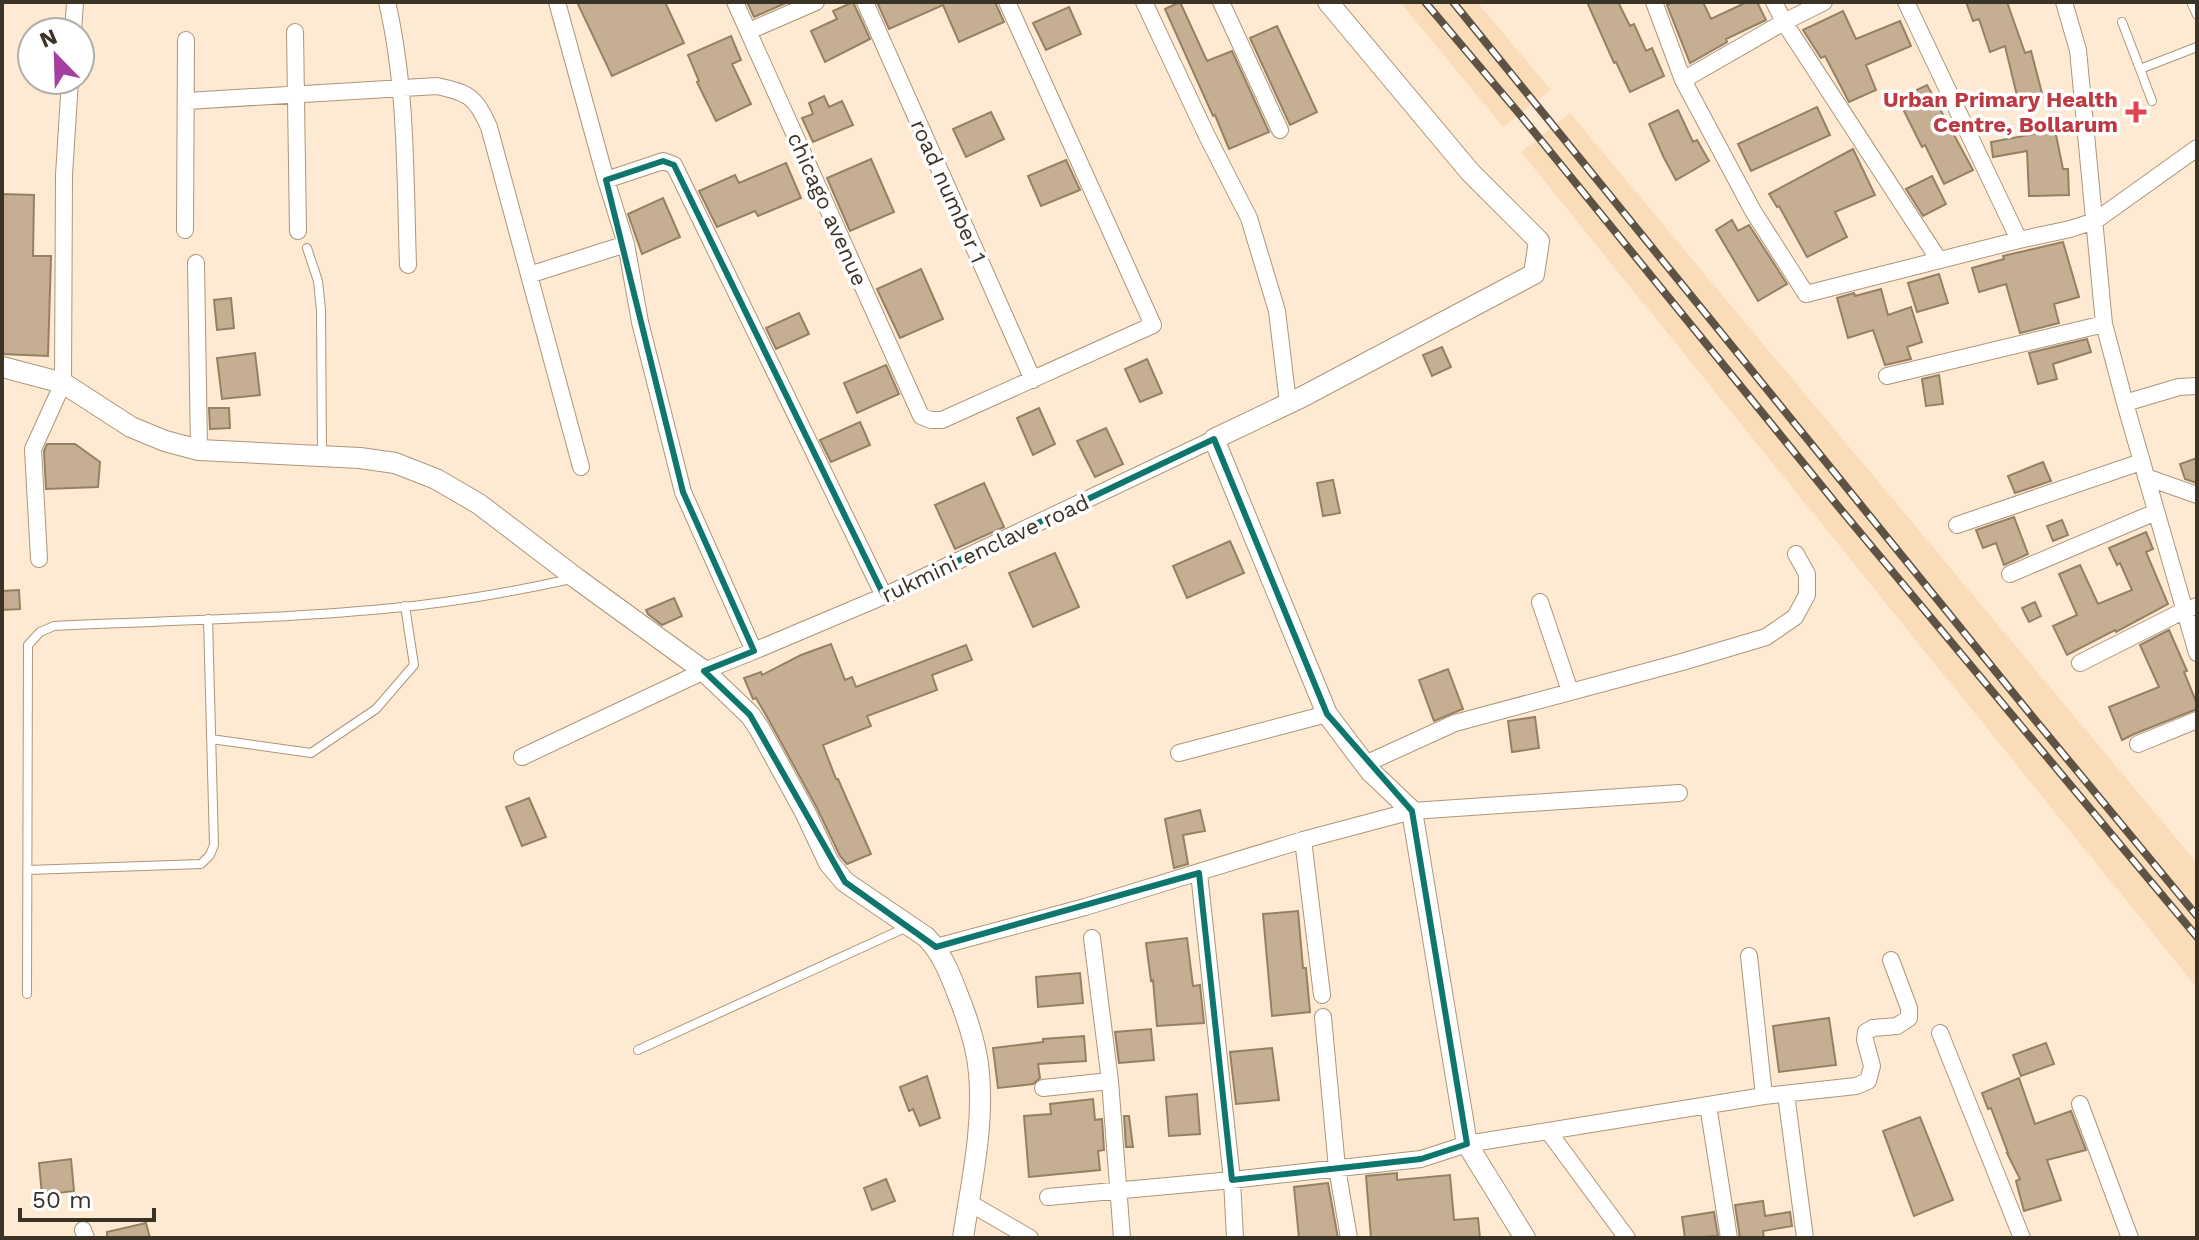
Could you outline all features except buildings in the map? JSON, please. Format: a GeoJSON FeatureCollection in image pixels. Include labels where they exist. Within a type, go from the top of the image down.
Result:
{"type":"FeatureCollection","features":[{"type":"Feature","properties":{"kind":"street"},"geometry":{"type":"LineString","coordinates":[[387,2],[396,38],[401,88],[408,265]]}},
{"type":"Feature","properties":{"kind":"street"},"geometry":{"type":"LineString","coordinates":[[557,2],[626,244],[640,322],[683,492],[754,651]]}},
{"type":"Feature","properties":{"kind":"street","name":"chicago avenue"},"geometry":{"type":"LineString","coordinates":[[735,2],[921,416],[942,420],[1033,380]]}},
{"type":"Feature","properties":{"kind":"street"},"geometry":{"type":"LineString","coordinates":[[749,31],[816,2]]}},
{"type":"Feature","properties":{"kind":"street","name":"road number 1"},"geometry":{"type":"LineString","coordinates":[[865,2],[1033,380]]}},
{"type":"Feature","properties":{"kind":"street"},"geometry":{"type":"LineString","coordinates":[[1007,2],[1153,325],[1033,380]]}},
{"type":"Feature","properties":{"kind":"street"},"geometry":{"type":"LineString","coordinates":[[1144,2],[1249,218],[1277,311],[1288,403]]}},
{"type":"Feature","properties":{"kind":"street"},"geometry":{"type":"LineString","coordinates":[[1221,2],[1280,130]]}},
{"type":"Feature","properties":{"kind":"street"},"geometry":{"type":"LineString","coordinates":[[1328,2],[1470,172],[1539,241],[1534,274],[1214,439],[1327,714],[1365,764],[1412,811],[1467,1144],[1525,1238]]}},
{"type":"Feature","properties":{"kind":"street"},"geometry":{"type":"LineString","coordinates":[[1654,2],[1683,80],[1753,211],[1806,294],[2095,221],[2197,148]]}},
{"type":"Feature","properties":{"kind":"street"},"geometry":{"type":"LineString","coordinates":[[1774,2],[1939,260]]}},
{"type":"Feature","properties":{"kind":"street"},"geometry":{"type":"LineString","coordinates":[[1683,80],[1824,2]]}},
{"type":"Feature","properties":{"kind":"street"},"geometry":{"type":"LineString","coordinates":[[1906,2],[2019,240]]}},
{"type":"Feature","properties":{"kind":"street"},"geometry":{"type":"LineString","coordinates":[[2064,2],[2078,50],[2104,324],[2156,512],[2191,608],[2197,653]]}},
{"type":"Feature","properties":{"kind":"street"},"geometry":{"type":"LineString","coordinates":[[295,32],[298,231]]}},
{"type":"Feature","properties":{"kind":"street"},"geometry":{"type":"LineString","coordinates":[[185,230],[186,40]]}},
{"type":"Feature","properties":{"kind":"street"},"geometry":{"type":"LineString","coordinates":[[187,101],[437,86],[460,91],[480,106],[489,127],[581,467]]}},
{"type":"Feature","properties":{"kind":"street"},"geometry":{"type":"LineString","coordinates":[[39,559],[33,449],[63,383],[64,175],[69,96]]}},
{"type":"Feature","properties":{"kind":"street"},"geometry":{"type":"LineString","coordinates":[[606,180],[663,161],[674,165],[884,596]]}},
{"type":"Feature","properties":{"kind":"street"},"geometry":{"type":"LineString","coordinates":[[529,275],[626,244]]}},
{"type":"Feature","properties":{"kind":"street"},"geometry":{"type":"LineString","coordinates":[[196,263],[199,450]]}},
{"type":"Feature","properties":{"kind":"street"},"geometry":{"type":"LineString","coordinates":[[1887,376],[2104,324]]}},
{"type":"Feature","properties":{"kind":"street"},"geometry":{"type":"LineString","coordinates":[[2,367],[63,383],[131,427],[199,450],[360,458],[395,463],[436,479],[479,504],[704,671],[750,715],[759,728],[829,863],[845,882],[926,937],[936,947],[948,970],[967,1018],[979,1072],[979,1128],[963,1238]]}},
{"type":"Feature","properties":{"kind":"street"},"geometry":{"type":"LineString","coordinates":[[2125,403],[2179,387],[2197,386]]}},
{"type":"Feature","properties":{"kind":"street","name":"rukmini enclave road"},"geometry":{"type":"LineString","coordinates":[[522,757],[704,671],[884,596],[1214,439]]}},
{"type":"Feature","properties":{"kind":"street"},"geometry":{"type":"LineString","coordinates":[[1957,525],[2144,469],[2197,495]]}},
{"type":"Feature","properties":{"kind":"street"},"geometry":{"type":"LineString","coordinates":[[2010,574],[2156,512]]}},
{"type":"Feature","properties":{"kind":"street"},"geometry":{"type":"LineString","coordinates":[[1365,764],[1455,723],[1766,637],[1795,617],[1807,595],[1807,574],[1796,554]]}},
{"type":"Feature","properties":{"kind":"street"},"geometry":{"type":"LineString","coordinates":[[1540,602],[1570,691]]}},
{"type":"Feature","properties":{"kind":"street"},"geometry":{"type":"LineString","coordinates":[[2080,663],[2191,608]]}},
{"type":"Feature","properties":{"kind":"street"},"geometry":{"type":"LineString","coordinates":[[1179,753],[1327,714]]}},
{"type":"Feature","properties":{"kind":"street"},"geometry":{"type":"LineString","coordinates":[[2138,744],[2197,720]]}},
{"type":"Feature","properties":{"kind":"street"},"geometry":{"type":"LineString","coordinates":[[936,947],[1085,907],[1303,840],[1412,811],[1679,793]]}},
{"type":"Feature","properties":{"kind":"street"},"geometry":{"type":"LineString","coordinates":[[1303,840],[1322,995]]}},
{"type":"Feature","properties":{"kind":"street"},"geometry":{"type":"LineString","coordinates":[[1199,873],[1232,1180],[1235,1238]]}},
{"type":"Feature","properties":{"kind":"street"},"geometry":{"type":"LineString","coordinates":[[1092,938],[1110,1081],[1122,1238]]}},
{"type":"Feature","properties":{"kind":"street"},"geometry":{"type":"LineString","coordinates":[[1749,956],[1764,1096]]}},
{"type":"Feature","properties":{"kind":"street"},"geometry":{"type":"LineString","coordinates":[[1048,1197],[1421,1159],[1467,1144],[1764,1096],[1856,1086],[1868,1081],[1872,1066],[1866,1032],[1873,1028],[1897,1026],[1909,1018],[1909,1008],[1891,960]]}},
{"type":"Feature","properties":{"kind":"street"},"geometry":{"type":"LineString","coordinates":[[1323,1017],[1337,1168],[1349,1238]]}},
{"type":"Feature","properties":{"kind":"street"},"geometry":{"type":"LineString","coordinates":[[1940,1033],[2022,1238]]}},
{"type":"Feature","properties":{"kind":"street"},"geometry":{"type":"LineString","coordinates":[[1043,1088],[1110,1081]]}},
{"type":"Feature","properties":{"kind":"street"},"geometry":{"type":"LineString","coordinates":[[1786,1094],[1805,1238]]}},
{"type":"Feature","properties":{"kind":"street"},"geometry":{"type":"LineString","coordinates":[[2080,1104],[2129,1238]]}},
{"type":"Feature","properties":{"kind":"street"},"geometry":{"type":"LineString","coordinates":[[1708,1105],[1729,1238]]}},
{"type":"Feature","properties":{"kind":"street"},"geometry":{"type":"LineString","coordinates":[[1548,1131],[1627,1238]]}},
{"type":"Feature","properties":{"kind":"street"},"geometry":{"type":"LineString","coordinates":[[968,1202],[1030,1238]]}},
{"type":"Feature","properties":{"kind":"lane"},"geometry":{"type":"LineString","coordinates":[[2191,2],[2197,15]]}},
{"type":"Feature","properties":{"kind":"lane"},"geometry":{"type":"LineString","coordinates":[[2122,22],[2152,101]]}},
{"type":"Feature","properties":{"kind":"lane"},"geometry":{"type":"LineString","coordinates":[[2140,69],[2197,47]]}},
{"type":"Feature","properties":{"kind":"lane"},"geometry":{"type":"LineString","coordinates":[[307,248],[318,281],[321,310],[322,456]]}},
{"type":"Feature","properties":{"kind":"lane"},"geometry":{"type":"LineString","coordinates":[[27,994],[28,645],[40,632],[54,626],[286,616],[405,606],[522,590],[576,578]]}},
{"type":"Feature","properties":{"kind":"lane"},"geometry":{"type":"LineString","coordinates":[[211,739],[311,753],[324,745],[376,709],[414,665],[405,606]]}},
{"type":"Feature","properties":{"kind":"lane"},"geometry":{"type":"LineString","coordinates":[[28,870],[201,864],[210,855],[214,845],[208,619]]}},
{"type":"Feature","properties":{"kind":"lane"},"geometry":{"type":"LineString","coordinates":[[638,1050],[910,926]]}},
{"type":"Feature","properties":{"kind":"highlighted area"},"geometry":{"type":"Polygon","coordinates":[[[663,161],[674,165],[884,596],[1214,439],[1327,714],[1412,811],[1467,1144],[1421,1159],[1232,1180],[1199,873],[936,947],[845,882],[750,715],[704,671],[754,651],[683,492],[606,180],[663,161]]]}},
{"type":"Feature","properties":{"kind":"shaded area"},"geometry":{"type":"Polygon","coordinates":[[[1400,2],[1477,2],[1551,90],[1503,127],[1400,2]]]}},
{"type":"Feature","properties":{"kind":"shaded area"},"geometry":{"type":"Polygon","coordinates":[[[1570,113],[2197,863],[2197,988],[1521,152],[1570,113]]]}},
{"type":"Feature","properties":{"kind":"railway"},"geometry":{"type":"LineString","coordinates":[[1425,2],[1842,511],[2197,937]]}},
{"type":"Feature","properties":{"kind":"railway"},"geometry":{"type":"LineString","coordinates":[[1453,2],[2197,916]]}},
{"type":"Feature","properties":{"kind":"place","name":"Urban Primary Health Centre, Bollarum"},"geometry":{"type":"Point","coordinates":[2136,112]}}]}
